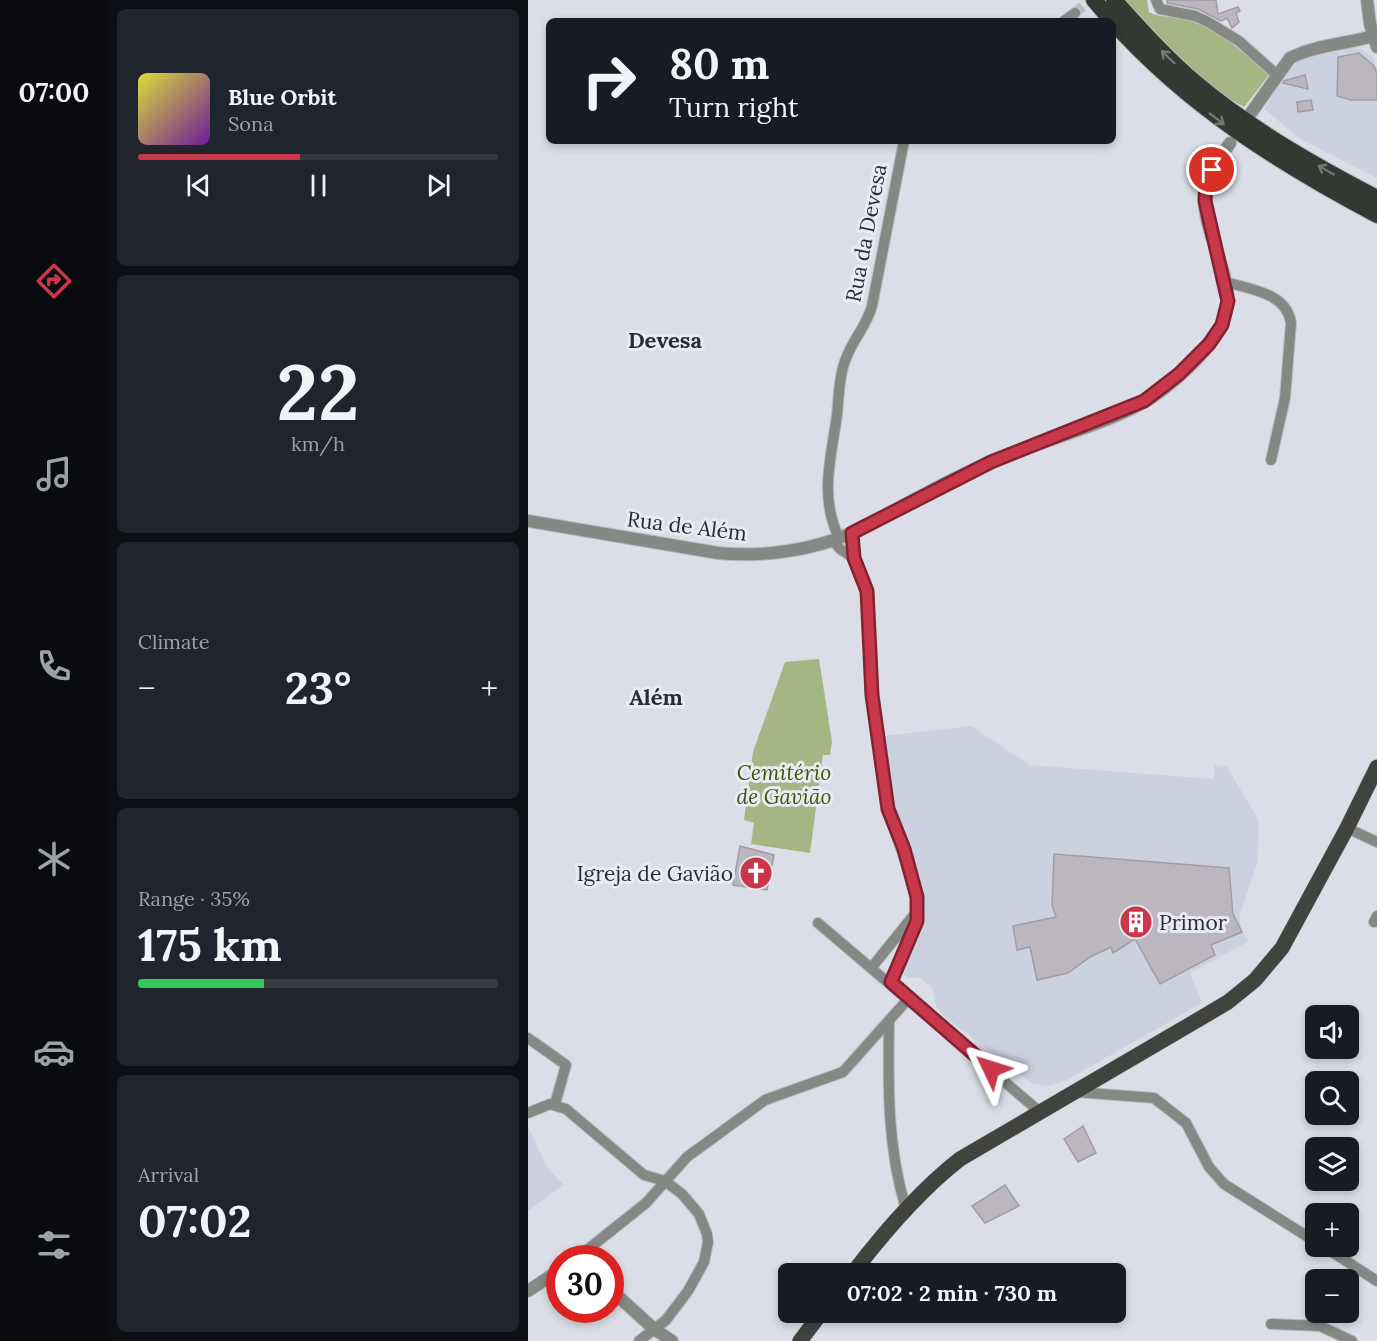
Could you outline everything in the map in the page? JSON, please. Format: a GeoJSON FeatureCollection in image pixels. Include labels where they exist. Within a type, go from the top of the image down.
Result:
{"type":"FeatureCollection","features":[{"type":"Feature","properties":{"kind":"highway"},"geometry":{"type":"LineString","coordinates":[[1094,0],[1109,18]]}},
{"type":"Feature","properties":{"kind":"highway"},"geometry":{"type":"LineString","coordinates":[[1114,0],[1165,54],[1216,99],[1297,153],[1377,198]]}},
{"type":"Feature","properties":{"kind":"highway"},"geometry":{"type":"LineString","coordinates":[[1116,26],[1170,81],[1228,128],[1288,166],[1377,216]]}},
{"type":"Feature","properties":{"kind":"main road"},"geometry":{"type":"LineString","coordinates":[[861,1263],[906,1209],[936,1178],[960,1159],[1228,1002],[1255,980],[1282,948],[1377,767]]}},
{"type":"Feature","properties":{"kind":"main road"},"geometry":{"type":"LineString","coordinates":[[800,1341],[814,1323]]}},
{"type":"Feature","properties":{"kind":"street"},"geometry":{"type":"LineString","coordinates":[[1156,0],[1160,9],[1195,16],[1225,31],[1276,74]]}},
{"type":"Feature","properties":{"kind":"street"},"geometry":{"type":"LineString","coordinates":[[1251,113],[1276,74],[1290,58],[1300,53],[1375,41],[1367,0]]}},
{"type":"Feature","properties":{"kind":"street"},"geometry":{"type":"LineString","coordinates":[[1068,18],[1075,13]]}},
{"type":"Feature","properties":{"kind":"street","name":"Rua de Além"},"geometry":{"type":"LineString","coordinates":[[528,521],[734,555],[767,553],[836,539],[852,533],[991,462],[1135,406],[1158,392],[1179,374],[1209,344],[1222,325],[1228,307],[1225,282],[1207,212],[1205,192],[1212,170],[1230,142]]}},
{"type":"Feature","properties":{"kind":"street","name":"Rua da Devesa"},"geometry":{"type":"LineString","coordinates":[[836,539],[827,497],[843,367],[872,306],[903,144]]}},
{"type":"Feature","properties":{"kind":"street"},"geometry":{"type":"LineString","coordinates":[[1225,282],[1274,297],[1289,312],[1291,324],[1285,398],[1270,460]]}},
{"type":"Feature","properties":{"kind":"street"},"geometry":{"type":"LineString","coordinates":[[852,533],[854,558],[867,591],[872,695],[888,809],[904,849],[918,907],[914,931],[891,982]]}},
{"type":"Feature","properties":{"kind":"street"},"geometry":{"type":"LineString","coordinates":[[836,539],[840,549],[854,558]]}},
{"type":"Feature","properties":{"kind":"street"},"geometry":{"type":"LineString","coordinates":[[1347,828],[1377,842]]}},
{"type":"Feature","properties":{"kind":"street"},"geometry":{"type":"LineString","coordinates":[[872,967],[907,926],[918,907]]}},
{"type":"Feature","properties":{"kind":"street"},"geometry":{"type":"LineString","coordinates":[[818,923],[891,982],[1040,1112]]}},
{"type":"Feature","properties":{"kind":"street"},"geometry":{"type":"LineString","coordinates":[[593,1245],[646,1203],[687,1157],[765,1100],[843,1072],[909,998]]}},
{"type":"Feature","properties":{"kind":"street"},"geometry":{"type":"LineString","coordinates":[[889,1021],[889,1126],[898,1183],[906,1209]]}},
{"type":"Feature","properties":{"kind":"street"},"geometry":{"type":"LineString","coordinates":[[528,1038],[566,1065],[555,1104]]}},
{"type":"Feature","properties":{"kind":"street"},"geometry":{"type":"LineString","coordinates":[[1075,1092],[1154,1098],[1186,1123],[1209,1167],[1219,1180],[1305,1235]]}},
{"type":"Feature","properties":{"kind":"street"},"geometry":{"type":"LineString","coordinates":[[528,1113],[555,1104],[566,1109],[644,1175],[665,1181],[682,1194],[699,1214],[708,1242],[704,1262],[688,1291],[666,1320],[639,1341]]}},
{"type":"Feature","properties":{"kind":"street"},"geometry":{"type":"LineString","coordinates":[[1340,1257],[1377,1281]]}},
{"type":"Feature","properties":{"kind":"street"},"geometry":{"type":"LineString","coordinates":[[528,1292],[546,1280]]}},
{"type":"Feature","properties":{"kind":"street"},"geometry":{"type":"LineString","coordinates":[[624,1302],[654,1329],[672,1341]]}},
{"type":"Feature","properties":{"kind":"street"},"geometry":{"type":"LineString","coordinates":[[1271,1324],[1320,1326],[1352,1341]]}},
{"type":"Feature","properties":{"kind":"shaded area"},"geometry":{"type":"Polygon","coordinates":[[[1348,46],[1363,50],[1373,57],[1377,69],[1377,178],[1302,140],[1264,109],[1286,73],[1300,60],[1315,53],[1348,46]]]}},
{"type":"Feature","properties":{"kind":"shaded area","name":"Primor"},"geometry":{"type":"Polygon","coordinates":[[[971,726],[1030,765],[1213,779],[1215,765],[1227,767],[1259,821],[1258,861],[1239,918],[1242,932],[1249,941],[1190,973],[1202,1003],[1065,1081],[1048,1086],[1033,1084],[944,1016],[936,1006],[932,987],[920,978],[907,978],[902,971],[925,909],[919,882],[894,815],[883,736],[971,726]]]}},
{"type":"Feature","properties":{"kind":"shaded area"},"geometry":{"type":"Polygon","coordinates":[[[528,1126],[547,1167],[564,1185],[528,1211],[528,1126]]]}},
{"type":"Feature","properties":{"kind":"green space"},"geometry":{"type":"Polygon","coordinates":[[[1120,0],[1147,0],[1149,12],[1153,14],[1181,18],[1206,27],[1239,49],[1269,75],[1244,107],[1206,85],[1120,0]]]}},
{"type":"Feature","properties":{"kind":"green space","name":"Cemitério de Gavião"},"geometry":{"type":"Polygon","coordinates":[[[819,659],[832,742],[830,755],[823,755],[810,853],[751,844],[754,823],[744,820],[753,752],[785,662],[819,659]]]}},
{"type":"Feature","properties":{"kind":"building"},"geometry":{"type":"Polygon","coordinates":[[[1167,0],[1216,0],[1218,14],[1238,7],[1240,11],[1236,13],[1239,22],[1232,28],[1227,18],[1221,21],[1198,9],[1167,3],[1167,0]]]}},
{"type":"Feature","properties":{"kind":"building"},"geometry":{"type":"Polygon","coordinates":[[[1359,53],[1374,66],[1377,74],[1377,100],[1351,100],[1337,96],[1338,57],[1359,53]]]}},
{"type":"Feature","properties":{"kind":"building"},"geometry":{"type":"Polygon","coordinates":[[[1305,75],[1308,89],[1283,83],[1284,81],[1305,75]]]}},
{"type":"Feature","properties":{"kind":"building"},"geometry":{"type":"Polygon","coordinates":[[[1311,100],[1313,110],[1298,112],[1297,102],[1311,100]]]}},
{"type":"Feature","properties":{"kind":"building"},"geometry":{"type":"Polygon","coordinates":[[[740,846],[774,855],[767,890],[733,885],[740,846]]]}},
{"type":"Feature","properties":{"kind":"building","name":"Primor"},"geometry":{"type":"Polygon","coordinates":[[[1054,854],[1229,868],[1233,914],[1242,932],[1211,945],[1215,955],[1160,984],[1135,939],[1113,953],[1111,947],[1090,957],[1068,973],[1037,980],[1030,947],[1017,950],[1013,926],[1056,917],[1052,905],[1054,854]]]}},
{"type":"Feature","properties":{"kind":"building"},"geometry":{"type":"Polygon","coordinates":[[[1083,1126],[1096,1153],[1078,1162],[1064,1139],[1083,1126]]]}},
{"type":"Feature","properties":{"kind":"building"},"geometry":{"type":"Polygon","coordinates":[[[1005,1185],[1019,1206],[985,1223],[972,1206],[1005,1185]]]}},
{"type":"Feature","properties":{"kind":"tunnel"},"geometry":{"type":"LineString","coordinates":[[1075,13],[1090,0]]}},
{"type":"Feature","properties":{"kind":"place","name":"Igreja de Gavião"},"geometry":{"type":"Point","coordinates":[756,873]}},
{"type":"Feature","properties":{"kind":"place","name":"Primor"},"geometry":{"type":"Point","coordinates":[1136,922]}},
{"type":"Feature","properties":{"kind":"district","name":"Devesa"},"geometry":{"type":"Point","coordinates":[665,340]}},
{"type":"Feature","properties":{"kind":"district","name":"Além"},"geometry":{"type":"Point","coordinates":[656,697]}},
{"type":"Feature","properties":{"kind":"route"},"geometry":{"type":"LineString","coordinates":[[991,1069],[891,982],[914,931],[918,907],[904,849],[888,809],[884,788],[872,695],[867,591],[854,558],[852,533],[906,506],[926,493],[991,462],[1135,406],[1158,392],[1209,344],[1222,325],[1228,307],[1225,282],[1205,201],[1206,183],[1212,170]]}}]}
